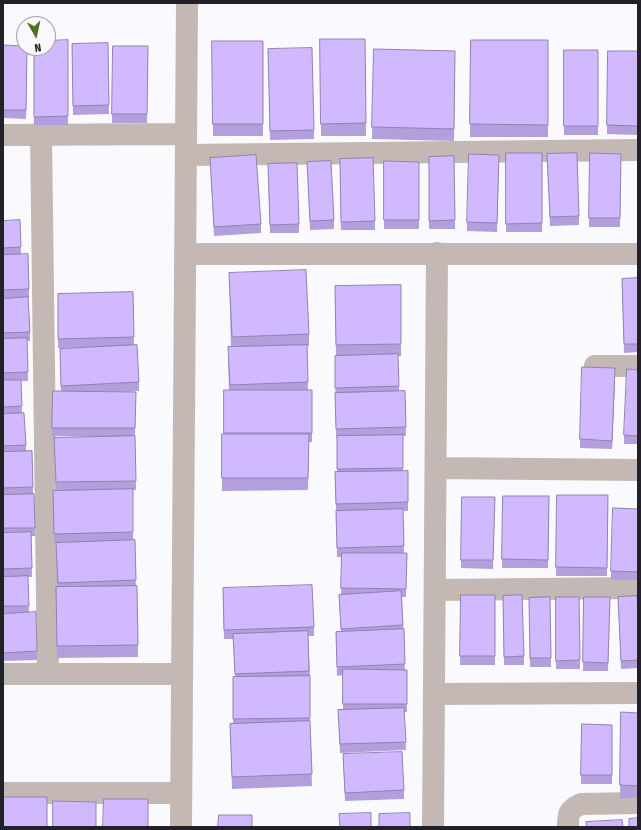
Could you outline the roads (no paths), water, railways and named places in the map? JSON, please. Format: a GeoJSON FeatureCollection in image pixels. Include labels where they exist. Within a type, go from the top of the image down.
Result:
{"type":"FeatureCollection","features":[{"type":"Feature","properties":{"kind":"street"},"geometry":{"type":"LineString","coordinates":[[181,827],[187,3]]}},
{"type":"Feature","properties":{"kind":"street"},"geometry":{"type":"LineString","coordinates":[[3,135],[41,135],[186,145],[638,150]]}},
{"type":"Feature","properties":{"kind":"street"},"geometry":{"type":"LineString","coordinates":[[41,135],[48,674]]}},
{"type":"Feature","properties":{"kind":"street"},"geometry":{"type":"LineString","coordinates":[[185,254],[638,254]]}},
{"type":"Feature","properties":{"kind":"street"},"geometry":{"type":"LineString","coordinates":[[433,827],[437,254]]}},
{"type":"Feature","properties":{"kind":"street"},"geometry":{"type":"LineString","coordinates":[[595,366],[638,366]]}},
{"type":"Feature","properties":{"kind":"street"},"geometry":{"type":"LineString","coordinates":[[436,468],[638,470]]}},
{"type":"Feature","properties":{"kind":"street"},"geometry":{"type":"LineString","coordinates":[[435,590],[638,588]]}},
{"type":"Feature","properties":{"kind":"street"},"geometry":{"type":"LineString","coordinates":[[3,674],[182,674]]}},
{"type":"Feature","properties":{"kind":"street"},"geometry":{"type":"LineString","coordinates":[[434,694],[638,693]]}},
{"type":"Feature","properties":{"kind":"street"},"geometry":{"type":"LineString","coordinates":[[3,793],[181,793]]}},
{"type":"Feature","properties":{"kind":"street"},"geometry":{"type":"LineString","coordinates":[[568,827],[568,817],[570,811],[574,807],[581,804],[638,803]]}}]}
